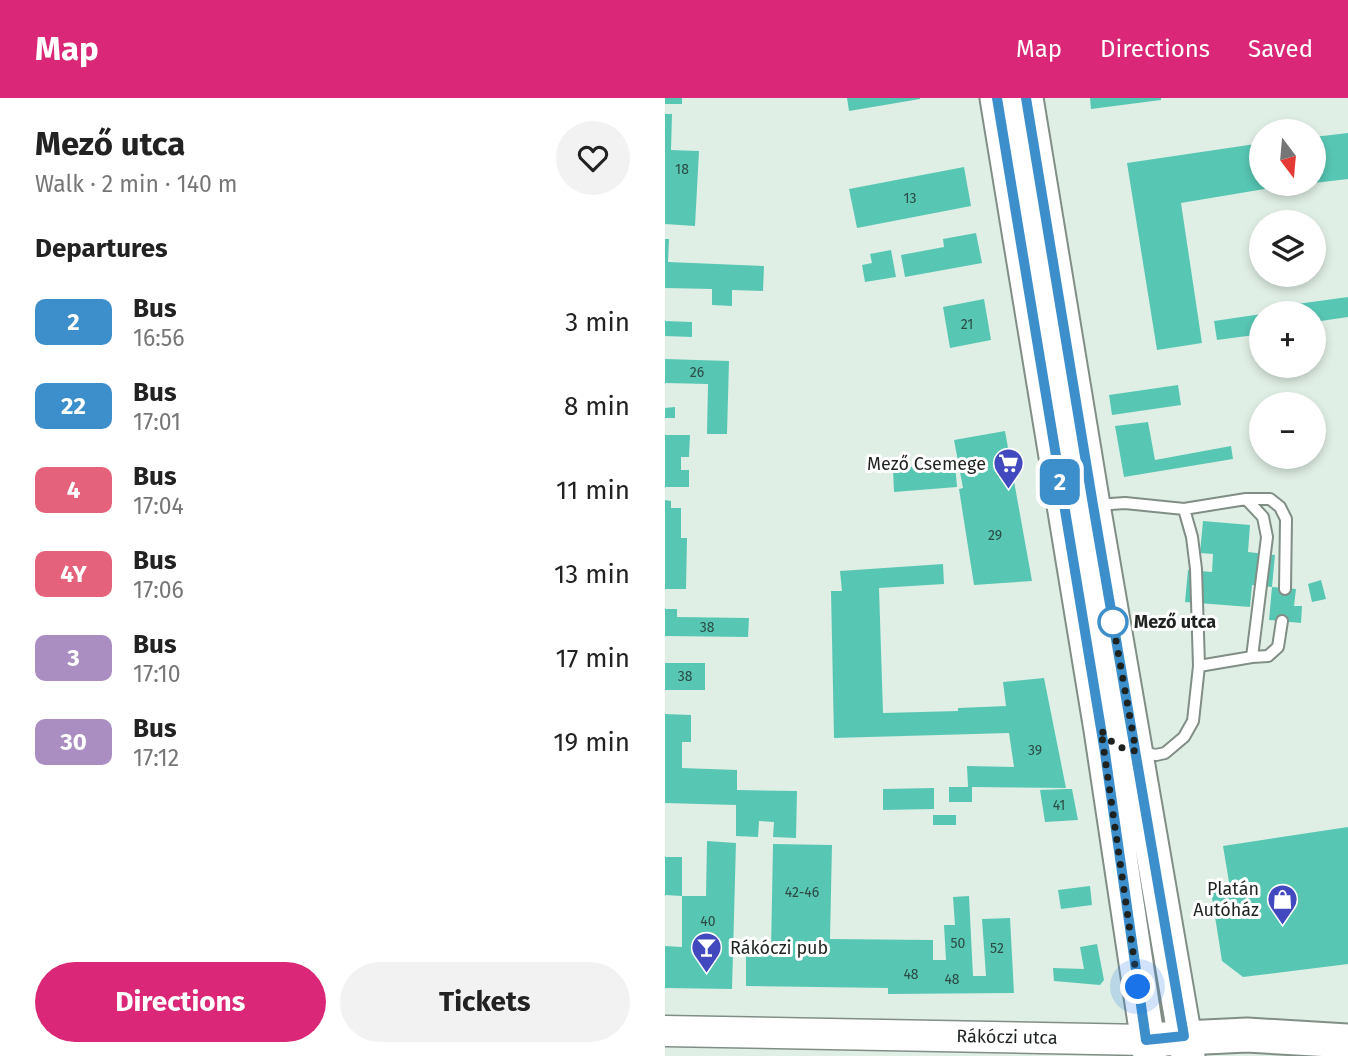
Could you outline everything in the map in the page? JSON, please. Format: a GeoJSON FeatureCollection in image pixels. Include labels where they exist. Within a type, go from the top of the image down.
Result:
{"type":"FeatureCollection","features":[{"type":"Feature","properties":{"kind":"main road"},"geometry":{"type":"LineString","coordinates":[[997,98],[1080,512],[1119,744],[1186,1046]]}},
{"type":"Feature","properties":{"kind":"main road"},"geometry":{"type":"LineString","coordinates":[[1026,98],[1080,512]]}},
{"type":"Feature","properties":{"kind":"main road"},"geometry":{"type":"LineString","coordinates":[[1119,744],[1148,1048]]}},
{"type":"Feature","properties":{"kind":"main road","name":"Rákóczi utca"},"geometry":{"type":"LineString","coordinates":[[1148,1048],[1186,1046],[1247,1035],[1348,1041]]}},
{"type":"Feature","properties":{"kind":"street","name":"Rákóczi utca"},"geometry":{"type":"LineString","coordinates":[[665,1031],[1148,1048]]}},
{"type":"Feature","properties":{"kind":"lane"},"geometry":{"type":"LineString","coordinates":[[1080,512],[1125,503],[1184,509],[1246,499],[1270,499],[1280,507],[1286,519],[1285,589]]}},
{"type":"Feature","properties":{"kind":"lane"},"geometry":{"type":"LineString","coordinates":[[1246,499],[1263,517],[1267,537],[1252,657]]}},
{"type":"Feature","properties":{"kind":"lane"},"geometry":{"type":"LineString","coordinates":[[1119,744],[1156,755],[1165,753],[1184,737],[1193,721],[1199,667],[1196,569],[1192,537],[1184,509]]}},
{"type":"Feature","properties":{"kind":"lane"},"geometry":{"type":"LineString","coordinates":[[1199,667],[1268,656],[1278,647],[1282,621]]}},
{"type":"Feature","properties":{"kind":"building"},"geometry":{"type":"Polygon","coordinates":[[[665,98],[682,98],[682,104],[665,104],[665,98]]]}},
{"type":"Feature","properties":{"kind":"building"},"geometry":{"type":"Polygon","coordinates":[[[847,98],[920,98],[920,99],[849,111],[847,98]]]}},
{"type":"Feature","properties":{"kind":"building"},"geometry":{"type":"Polygon","coordinates":[[[1090,98],[1161,98],[1161,100],[1091,109],[1090,98]]]}},
{"type":"Feature","properties":{"kind":"building"},"geometry":{"type":"Polygon","coordinates":[[[665,114],[672,114],[671,150],[699,151],[695,226],[665,224],[665,114]]]}},
{"type":"Feature","properties":{"kind":"building"},"geometry":{"type":"Polygon","coordinates":[[[1348,133],[1348,179],[1327,181],[1327,135],[1348,133]]]}},
{"type":"Feature","properties":{"kind":"building"},"geometry":{"type":"Polygon","coordinates":[[[1249,145],[1249,192],[1181,203],[1202,343],[1157,350],[1127,163],[1249,145]]]}},
{"type":"Feature","properties":{"kind":"building"},"geometry":{"type":"Polygon","coordinates":[[[964,167],[971,206],[857,228],[849,189],[964,167]]]}},
{"type":"Feature","properties":{"kind":"building"},"geometry":{"type":"Polygon","coordinates":[[[976,233],[982,263],[905,277],[901,255],[944,247],[943,239],[976,233]]]}},
{"type":"Feature","properties":{"kind":"building"},"geometry":{"type":"Polygon","coordinates":[[[665,239],[669,239],[668,262],[764,266],[763,291],[732,290],[732,306],[712,305],[712,289],[665,288],[665,239]]]}},
{"type":"Feature","properties":{"kind":"building"},"geometry":{"type":"Polygon","coordinates":[[[891,250],[896,277],[865,282],[862,265],[872,263],[870,254],[891,250]]]}},
{"type":"Feature","properties":{"kind":"building"},"geometry":{"type":"Polygon","coordinates":[[[1348,297],[1348,317],[1326,320],[1326,301],[1319,301],[1348,297]]]}},
{"type":"Feature","properties":{"kind":"building"},"geometry":{"type":"Polygon","coordinates":[[[984,299],[991,340],[950,348],[943,307],[984,299]]]}},
{"type":"Feature","properties":{"kind":"building"},"geometry":{"type":"Polygon","coordinates":[[[1249,316],[1249,336],[1217,340],[1214,321],[1249,316]]]}},
{"type":"Feature","properties":{"kind":"building"},"geometry":{"type":"Polygon","coordinates":[[[665,321],[692,322],[692,337],[665,336],[665,321]]]}},
{"type":"Feature","properties":{"kind":"building"},"geometry":{"type":"Polygon","coordinates":[[[665,359],[729,361],[727,434],[707,434],[708,384],[665,383],[665,359]]]}},
{"type":"Feature","properties":{"kind":"building"},"geometry":{"type":"Polygon","coordinates":[[[1178,385],[1181,405],[1112,415],[1109,395],[1178,385]]]}},
{"type":"Feature","properties":{"kind":"building"},"geometry":{"type":"Polygon","coordinates":[[[675,407],[675,418],[665,418],[665,408],[675,407]]]}},
{"type":"Feature","properties":{"kind":"building"},"geometry":{"type":"Polygon","coordinates":[[[1148,422],[1155,460],[1231,446],[1233,459],[1124,477],[1115,426],[1148,422]]]}},
{"type":"Feature","properties":{"kind":"building"},"geometry":{"type":"Polygon","coordinates":[[[1005,431],[1032,581],[974,585],[959,489],[963,488],[954,440],[1005,431]]]}},
{"type":"Feature","properties":{"kind":"building"},"geometry":{"type":"Polygon","coordinates":[[[665,435],[690,435],[689,457],[681,457],[681,470],[689,470],[689,487],[665,487],[665,435]]]}},
{"type":"Feature","properties":{"kind":"building"},"geometry":{"type":"Polygon","coordinates":[[[955,464],[957,487],[894,492],[893,468],[955,464]]]}},
{"type":"Feature","properties":{"kind":"building"},"geometry":{"type":"Polygon","coordinates":[[[665,500],[671,501],[671,508],[681,508],[681,538],[687,538],[686,589],[665,589],[665,500]]]}},
{"type":"Feature","properties":{"kind":"building"},"geometry":{"type":"Polygon","coordinates":[[[1203,521],[1250,525],[1248,552],[1275,555],[1272,587],[1252,585],[1250,607],[1185,602],[1188,570],[1212,572],[1213,554],[1200,553],[1203,521]]]}},
{"type":"Feature","properties":{"kind":"building"},"geometry":{"type":"Polygon","coordinates":[[[943,564],[944,584],[879,588],[883,713],[958,711],[958,708],[1006,706],[1003,682],[1044,678],[1066,788],[972,787],[972,802],[949,802],[949,787],[968,787],[967,766],[1014,767],[1009,733],[834,738],[831,591],[842,591],[840,571],[943,564]]]}},
{"type":"Feature","properties":{"kind":"building"},"geometry":{"type":"Polygon","coordinates":[[[1321,580],[1326,599],[1312,602],[1308,584],[1321,580]]]}},
{"type":"Feature","properties":{"kind":"building"},"geometry":{"type":"Polygon","coordinates":[[[1272,587],[1296,589],[1294,606],[1302,606],[1301,623],[1269,620],[1272,587]]]}},
{"type":"Feature","properties":{"kind":"building"},"geometry":{"type":"Polygon","coordinates":[[[665,609],[677,609],[677,617],[749,618],[748,637],[665,636],[665,609]]]}},
{"type":"Feature","properties":{"kind":"building"},"geometry":{"type":"Polygon","coordinates":[[[665,663],[705,663],[705,690],[665,690],[665,663]]]}},
{"type":"Feature","properties":{"kind":"building"},"geometry":{"type":"Polygon","coordinates":[[[665,714],[691,715],[691,742],[682,742],[682,768],[737,770],[737,790],[797,791],[796,838],[773,837],[774,822],[759,821],[758,837],[736,836],[736,805],[665,803],[665,714]]]}},
{"type":"Feature","properties":{"kind":"building"},"geometry":{"type":"Polygon","coordinates":[[[934,788],[934,809],[883,810],[883,789],[934,788]]]}},
{"type":"Feature","properties":{"kind":"building"},"geometry":{"type":"Polygon","coordinates":[[[1072,789],[1078,820],[1045,822],[1040,790],[1072,789]]]}},
{"type":"Feature","properties":{"kind":"building"},"geometry":{"type":"Polygon","coordinates":[[[933,815],[956,815],[956,825],[933,825],[933,815]]]}},
{"type":"Feature","properties":{"kind":"building","name":"Platán Autóház"},"geometry":{"type":"Polygon","coordinates":[[[1348,827],[1348,964],[1243,977],[1222,961],[1211,891],[1230,888],[1223,846],[1348,827]]]}},
{"type":"Feature","properties":{"kind":"building"},"geometry":{"type":"Polygon","coordinates":[[[707,841],[736,843],[732,989],[665,988],[665,946],[682,947],[682,896],[706,896],[707,841]]]}},
{"type":"Feature","properties":{"kind":"building"},"geometry":{"type":"Polygon","coordinates":[[[773,844],[832,845],[830,939],[933,940],[933,960],[946,960],[944,925],[955,925],[953,897],[969,896],[973,976],[986,976],[982,919],[1010,918],[1014,993],[888,994],[888,988],[746,986],[746,950],[771,950],[773,844]]]}},
{"type":"Feature","properties":{"kind":"building"},"geometry":{"type":"Polygon","coordinates":[[[665,857],[682,857],[682,896],[665,895],[665,857]]]}},
{"type":"Feature","properties":{"kind":"building"},"geometry":{"type":"Polygon","coordinates":[[[1090,886],[1092,905],[1061,909],[1058,890],[1090,886]]]}},
{"type":"Feature","properties":{"kind":"building"},"geometry":{"type":"Polygon","coordinates":[[[1097,944],[1104,980],[1100,985],[1054,981],[1053,968],[1084,969],[1080,947],[1097,944]]]}},
{"type":"Feature","properties":{"kind":"bus line","name":"2"},"geometry":{"type":"LineString","coordinates":[[997,98],[1105,753],[1146,1040],[1184,1036],[1026,98]]}},
{"type":"Feature","properties":{"kind":"place","name":"Mező Csemege"},"geometry":{"type":"Point","coordinates":[1009,491]}},
{"type":"Feature","properties":{"kind":"place","name":"Mező utca"},"geometry":{"type":"Point","coordinates":[1113,622]}},
{"type":"Feature","properties":{"kind":"place","name":"Platán Autóház"},"geometry":{"type":"Point","coordinates":[1282,926]}},
{"type":"Feature","properties":{"kind":"place","name":"Rákóczi pub"},"geometry":{"type":"Point","coordinates":[707,975]}},
{"type":"Feature","properties":{"kind":"route"},"geometry":{"type":"LineString","coordinates":[[1113,622],[1111,613],[1136,751],[1123,750],[1111,742],[1101,730],[1138,987]]}}]}
